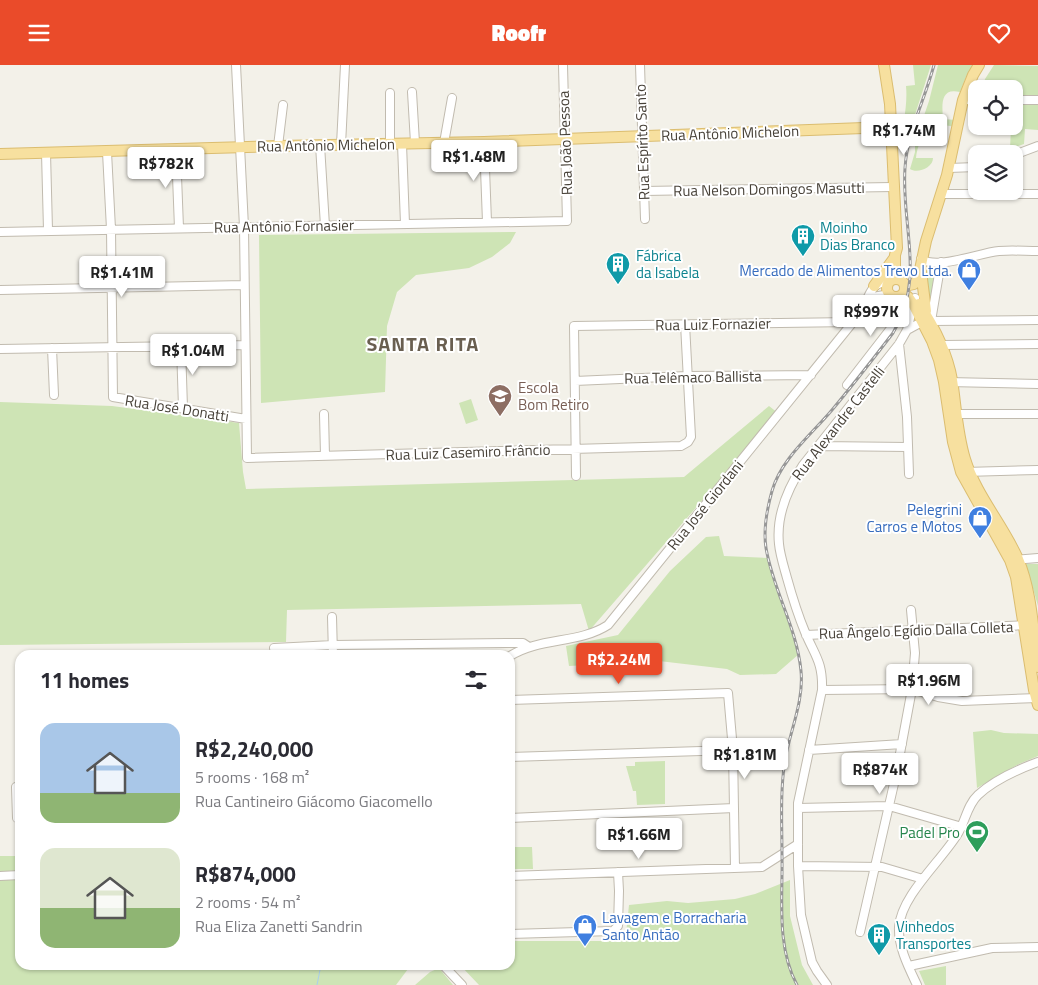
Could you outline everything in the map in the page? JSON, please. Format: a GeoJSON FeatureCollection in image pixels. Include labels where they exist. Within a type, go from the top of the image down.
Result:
{"type":"FeatureCollection","features":[{"type":"Feature","properties":{"kind":"main road"},"geometry":{"type":"LineString","coordinates":[[874,285],[896,254],[891,127],[884,65]]}},
{"type":"Feature","properties":{"kind":"main road"},"geometry":{"type":"LineString","coordinates":[[890,294],[895,296],[914,284],[918,279],[926,241],[949,168],[963,100],[972,75],[979,65]]}},
{"type":"Feature","properties":{"kind":"main road","name":"Rua Antônio Michelon"},"geometry":{"type":"LineString","coordinates":[[0,155],[278,146],[484,142],[891,127]]}},
{"type":"Feature","properties":{"kind":"main road"},"geometry":{"type":"LineString","coordinates":[[896,254],[900,255],[904,290],[927,320],[942,345],[956,456],[1014,560],[1016,577],[1023,589],[1037,701]]}},
{"type":"Feature","properties":{"kind":"main road"},"geometry":{"type":"LineString","coordinates":[[920,270],[927,320],[948,381]]}},
{"type":"Feature","properties":{"kind":"main road"},"geometry":{"type":"LineString","coordinates":[[1028,625],[1038,667]]}},
{"type":"Feature","properties":{"kind":"street"},"geometry":{"type":"LineString","coordinates":[[236,65],[244,227],[246,419]]}},
{"type":"Feature","properties":{"kind":"street"},"geometry":{"type":"LineString","coordinates":[[341,145],[345,65]]}},
{"type":"Feature","properties":{"kind":"street","name":"Rua João Pessoa"},"geometry":{"type":"LineString","coordinates":[[563,65],[567,221]]}},
{"type":"Feature","properties":{"kind":"street","name":"Rua Espírito Santo"},"geometry":{"type":"LineString","coordinates":[[640,65],[645,219]]}},
{"type":"Feature","properties":{"kind":"street"},"geometry":{"type":"LineString","coordinates":[[412,92],[414,143]]}},
{"type":"Feature","properties":{"kind":"street"},"geometry":{"type":"LineString","coordinates":[[390,93],[390,144]]}},
{"type":"Feature","properties":{"kind":"street"},"geometry":{"type":"LineString","coordinates":[[444,143],[452,98]]}},
{"type":"Feature","properties":{"kind":"street"},"geometry":{"type":"LineString","coordinates":[[963,100],[968,100]]}},
{"type":"Feature","properties":{"kind":"street"},"geometry":{"type":"LineString","coordinates":[[1023,100],[1038,100]]}},
{"type":"Feature","properties":{"kind":"street"},"geometry":{"type":"LineString","coordinates":[[278,146],[283,105]]}},
{"type":"Feature","properties":{"kind":"street"},"geometry":{"type":"LineString","coordinates":[[484,142],[487,222]]}},
{"type":"Feature","properties":{"kind":"street"},"geometry":{"type":"LineString","coordinates":[[402,144],[405,223]]}},
{"type":"Feature","properties":{"kind":"street"},"geometry":{"type":"LineString","coordinates":[[320,145],[325,226]]}},
{"type":"Feature","properties":{"kind":"street"},"geometry":{"type":"LineString","coordinates":[[1023,152],[1038,146]]}},
{"type":"Feature","properties":{"kind":"street"},"geometry":{"type":"LineString","coordinates":[[176,150],[179,228]]}},
{"type":"Feature","properties":{"kind":"street","name":"Rua José Donatti"},"geometry":{"type":"LineString","coordinates":[[107,152],[111,229],[114,397],[246,419]]}},
{"type":"Feature","properties":{"kind":"street"},"geometry":{"type":"LineString","coordinates":[[46,153],[48,230]]}},
{"type":"Feature","properties":{"kind":"street"},"geometry":{"type":"LineString","coordinates":[[949,168],[968,167]]}},
{"type":"Feature","properties":{"kind":"street","name":"Rua Nelson Domingos Masutti"},"geometry":{"type":"LineString","coordinates":[[644,191],[893,187]]}},
{"type":"Feature","properties":{"kind":"street"},"geometry":{"type":"LineString","coordinates":[[941,194],[1038,194]]}},
{"type":"Feature","properties":{"kind":"street","name":"Rua Antônio Fornasier"},"geometry":{"type":"LineString","coordinates":[[0,232],[567,221]]}},
{"type":"Feature","properties":{"kind":"street"},"geometry":{"type":"LineString","coordinates":[[922,259],[928,263],[1000,251],[1038,251]]}},
{"type":"Feature","properties":{"kind":"street"},"geometry":{"type":"LineString","coordinates":[[927,320],[941,262]]}},
{"type":"Feature","properties":{"kind":"street"},"geometry":{"type":"LineString","coordinates":[[847,385],[895,323],[904,290],[878,283],[874,285]]}},
{"type":"Feature","properties":{"kind":"street"},"geometry":{"type":"LineString","coordinates":[[0,289],[244,285]]}},
{"type":"Feature","properties":{"kind":"street","name":"Rua José Giordani"},"geometry":{"type":"LineString","coordinates":[[515,653],[529,647],[590,635],[608,625],[853,322],[874,285]]}},
{"type":"Feature","properties":{"kind":"street","name":"Rua Alexandre Castelli"},"geometry":{"type":"LineString","coordinates":[[827,985],[816,971],[812,962],[801,915],[798,866],[798,808],[823,677],[820,661],[806,635],[794,601],[779,546],[779,528],[789,488],[803,465],[899,345],[907,330],[904,290]]}},
{"type":"Feature","properties":{"kind":"street"},"geometry":{"type":"LineString","coordinates":[[865,303],[873,297],[890,294]]}},
{"type":"Feature","properties":{"kind":"street"},"geometry":{"type":"LineString","coordinates":[[907,330],[927,320],[1038,321]]}},
{"type":"Feature","properties":{"kind":"street","name":"Rua Luiz Fornazier"},"geometry":{"type":"LineString","coordinates":[[575,381],[574,326],[853,322]]}},
{"type":"Feature","properties":{"kind":"street"},"geometry":{"type":"LineString","coordinates":[[685,324],[687,376]]}},
{"type":"Feature","properties":{"kind":"street"},"geometry":{"type":"LineString","coordinates":[[942,345],[1038,344]]}},
{"type":"Feature","properties":{"kind":"street"},"geometry":{"type":"LineString","coordinates":[[0,349],[245,345]]}},
{"type":"Feature","properties":{"kind":"street"},"geometry":{"type":"LineString","coordinates":[[899,345],[908,417],[909,474]]}},
{"type":"Feature","properties":{"kind":"street"},"geometry":{"type":"LineString","coordinates":[[181,346],[183,407]]}},
{"type":"Feature","properties":{"kind":"street"},"geometry":{"type":"LineString","coordinates":[[52,348],[54,395]]}},
{"type":"Feature","properties":{"kind":"street","name":"Rua Telêmaco Ballista"},"geometry":{"type":"LineString","coordinates":[[575,381],[687,376],[811,375]]}},
{"type":"Feature","properties":{"kind":"street","name":"Rua Luiz Casemiro Frâncio"},"geometry":{"type":"LineString","coordinates":[[246,419],[248,458],[681,446],[688,442],[691,437],[687,376]]}},
{"type":"Feature","properties":{"kind":"street"},"geometry":{"type":"LineString","coordinates":[[575,381],[576,476]]}},
{"type":"Feature","properties":{"kind":"street"},"geometry":{"type":"LineString","coordinates":[[948,381],[1038,384]]}},
{"type":"Feature","properties":{"kind":"street"},"geometry":{"type":"LineString","coordinates":[[324,414],[325,456]]}},
{"type":"Feature","properties":{"kind":"street"},"geometry":{"type":"LineString","coordinates":[[952,414],[1038,414]]}},
{"type":"Feature","properties":{"kind":"street"},"geometry":{"type":"LineString","coordinates":[[819,446],[908,447]]}},
{"type":"Feature","properties":{"kind":"street"},"geometry":{"type":"LineString","coordinates":[[966,472],[1038,470]]}},
{"type":"Feature","properties":{"kind":"street"},"geometry":{"type":"LineString","coordinates":[[1014,560],[1038,558]]}},
{"type":"Feature","properties":{"kind":"street"},"geometry":{"type":"LineString","coordinates":[[860,932],[889,806],[912,689],[915,653],[911,610]]}},
{"type":"Feature","properties":{"kind":"street"},"geometry":{"type":"LineString","coordinates":[[332,617],[333,650]]}},
{"type":"Feature","properties":{"kind":"street","name":"Rua Ângelo Egídio Dalla Colleta"},"geometry":{"type":"LineString","coordinates":[[806,635],[913,632],[1028,625]]}},
{"type":"Feature","properties":{"kind":"street"},"geometry":{"type":"LineString","coordinates":[[274,649],[333,645],[506,643],[523,643],[529,647]]}},
{"type":"Feature","properties":{"kind":"street"},"geometry":{"type":"LineString","coordinates":[[822,690],[912,689],[938,697],[962,701],[1037,701]]}},
{"type":"Feature","properties":{"kind":"street"},"geometry":{"type":"LineString","coordinates":[[515,700],[728,693],[733,750],[735,868]]}},
{"type":"Feature","properties":{"kind":"street"},"geometry":{"type":"LineString","coordinates":[[809,750],[902,743]]}},
{"type":"Feature","properties":{"kind":"street"},"geometry":{"type":"LineString","coordinates":[[515,757],[733,750]]}},
{"type":"Feature","properties":{"kind":"street"},"geometry":{"type":"LineString","coordinates":[[917,985],[899,936],[902,914],[923,879],[962,827],[972,803],[980,793],[1012,774],[1038,762]]}},
{"type":"Feature","properties":{"kind":"street"},"geometry":{"type":"LineString","coordinates":[[798,808],[889,806],[962,827]]}},
{"type":"Feature","properties":{"kind":"street"},"geometry":{"type":"LineString","coordinates":[[515,818],[734,809]]}},
{"type":"Feature","properties":{"kind":"street"},"geometry":{"type":"LineString","coordinates":[[515,876],[766,866],[798,844]]}},
{"type":"Feature","properties":{"kind":"street"},"geometry":{"type":"LineString","coordinates":[[798,866],[875,866],[923,879]]}},
{"type":"Feature","properties":{"kind":"street"},"geometry":{"type":"LineString","coordinates":[[515,934],[613,931],[618,926],[618,872]]}},
{"type":"Feature","properties":{"kind":"street"},"geometry":{"type":"LineString","coordinates":[[0,875],[15,875]]}},
{"type":"Feature","properties":{"kind":"street"},"geometry":{"type":"LineString","coordinates":[[909,966],[992,948],[1038,947]]}},
{"type":"Feature","properties":{"kind":"street"},"geometry":{"type":"LineString","coordinates":[[448,970],[462,985]]}},
{"type":"Feature","properties":{"kind":"green space"},"geometry":{"type":"Polygon","coordinates":[[[913,65],[931,65],[904,149],[901,146],[906,86],[915,85],[913,65]]]}},
{"type":"Feature","properties":{"kind":"green space"},"geometry":{"type":"Polygon","coordinates":[[[938,65],[973,65],[960,92],[949,92],[944,98],[942,108],[943,119],[956,120],[954,127],[938,126],[927,132],[920,143],[916,158],[933,158],[932,162],[928,167],[917,171],[910,169],[915,152],[915,142],[929,101],[938,65]]]}},
{"type":"Feature","properties":{"kind":"green space"},"geometry":{"type":"Polygon","coordinates":[[[994,65],[1038,66],[1038,97],[1023,97],[1023,80],[985,79],[994,65]]]}},
{"type":"Feature","properties":{"kind":"green space"},"geometry":{"type":"Polygon","coordinates":[[[1023,105],[1038,105],[1038,130],[1025,129],[1024,144],[1010,145],[1011,135],[1023,135],[1023,105]]]}},
{"type":"Feature","properties":{"kind":"green space"},"geometry":{"type":"Polygon","coordinates":[[[516,232],[510,243],[492,257],[469,268],[416,275],[397,292],[387,326],[385,392],[261,403],[259,235],[516,232]]]}},
{"type":"Feature","properties":{"kind":"green space"},"geometry":{"type":"Polygon","coordinates":[[[937,269],[932,309],[926,295],[926,270],[937,269]]]}},
{"type":"Feature","properties":{"kind":"green space"},"geometry":{"type":"Polygon","coordinates":[[[471,399],[478,420],[466,424],[459,403],[471,399]]]}},
{"type":"Feature","properties":{"kind":"green space"},"geometry":{"type":"Polygon","coordinates":[[[0,402],[112,406],[239,423],[246,489],[684,477],[769,406],[778,413],[589,631],[581,604],[287,610],[286,642],[0,645],[0,402]]]}},
{"type":"Feature","properties":{"kind":"green space"},"geometry":{"type":"Polygon","coordinates":[[[719,536],[724,556],[768,558],[799,654],[776,674],[740,675],[727,669],[659,661],[569,666],[566,646],[618,635],[670,571],[706,537],[719,536]]]}},
{"type":"Feature","properties":{"kind":"green space"},"geometry":{"type":"Polygon","coordinates":[[[1026,564],[1038,564],[1038,606],[1026,564]]]}},
{"type":"Feature","properties":{"kind":"green space"},"geometry":{"type":"Polygon","coordinates":[[[991,730],[1004,733],[1038,734],[1038,756],[1019,764],[977,788],[973,732],[991,730]]]}},
{"type":"Feature","properties":{"kind":"green space"},"geometry":{"type":"Polygon","coordinates":[[[665,761],[665,804],[637,805],[636,791],[633,791],[626,766],[635,766],[635,762],[665,761]]]}},
{"type":"Feature","properties":{"kind":"green space"},"geometry":{"type":"Polygon","coordinates":[[[515,847],[532,847],[533,869],[515,869],[515,847]]]}},
{"type":"Feature","properties":{"kind":"green space"},"geometry":{"type":"Polygon","coordinates":[[[0,856],[15,856],[15,970],[407,970],[396,985],[0,985],[0,856]]]}},
{"type":"Feature","properties":{"kind":"green space"},"geometry":{"type":"Polygon","coordinates":[[[790,880],[790,916],[802,965],[813,985],[479,985],[465,970],[515,970],[515,941],[617,941],[626,934],[629,905],[667,901],[688,903],[735,899],[755,894],[790,880]]]}},
{"type":"Feature","properties":{"kind":"green space"},"geometry":{"type":"Polygon","coordinates":[[[946,966],[946,985],[925,985],[919,971],[946,966]]]}},
{"type":"Feature","properties":{"kind":"green space"},"geometry":{"type":"Polygon","coordinates":[[[441,970],[453,985],[415,985],[430,972],[441,970]]]}},
{"type":"Feature","properties":{"kind":"waterway"},"geometry":{"type":"LineString","coordinates":[[317,985],[320,970]]}},
{"type":"Feature","properties":{"kind":"railway"},"geometry":{"type":"LineString","coordinates":[[797,985],[790,970],[783,938],[782,784],[787,749],[799,705],[801,671],[795,640],[769,564],[765,541],[766,519],[772,491],[782,468],[832,410],[893,333],[903,312],[910,272],[905,190],[906,155],[934,65]]}},
{"type":"Feature","properties":{"kind":"place","name":"Moinho Dias Branco"},"geometry":{"type":"Point","coordinates":[803,257]}},
{"type":"Feature","properties":{"kind":"place","name":"Fábrica da Isabela"},"geometry":{"type":"Point","coordinates":[618,285]}},
{"type":"Feature","properties":{"kind":"place","name":"Mercado de Alimentos Trevo Ltda."},"geometry":{"type":"Point","coordinates":[969,291]}},
{"type":"Feature","properties":{"kind":"place","name":"Escola Bom Retiro"},"geometry":{"type":"Point","coordinates":[500,417]}},
{"type":"Feature","properties":{"kind":"place","name":"Pelegrini Carros e Motos"},"geometry":{"type":"Point","coordinates":[980,539]}},
{"type":"Feature","properties":{"kind":"place","name":"Padel Pro"},"geometry":{"type":"Point","coordinates":[977,853]}},
{"type":"Feature","properties":{"kind":"place","name":"Lavagem e Borracharia Santo Antão"},"geometry":{"type":"Point","coordinates":[585,947]}},
{"type":"Feature","properties":{"kind":"place","name":"Vinhedos Transportes"},"geometry":{"type":"Point","coordinates":[879,956]}},
{"type":"Feature","properties":{"kind":"district","name":"SANTA RITA"},"geometry":{"type":"Point","coordinates":[423,343]}}]}
